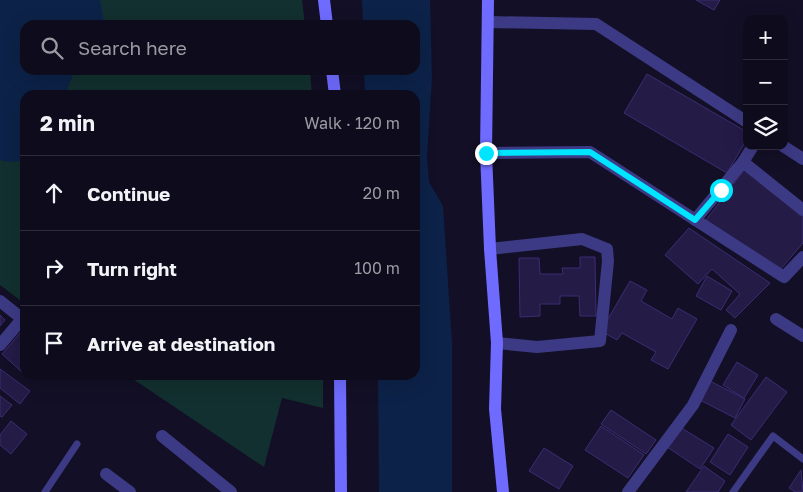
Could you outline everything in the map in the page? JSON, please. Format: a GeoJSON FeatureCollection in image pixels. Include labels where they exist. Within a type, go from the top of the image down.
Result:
{"type":"FeatureCollection","features":[{"type":"Feature","properties":{"kind":"main road"},"geometry":{"type":"LineString","coordinates":[[324,0],[326,20]]}},
{"type":"Feature","properties":{"kind":"main road"},"geometry":{"type":"LineString","coordinates":[[488,0],[486,153],[490,249],[497,343],[495,409],[505,492]]}},
{"type":"Feature","properties":{"kind":"main road"},"geometry":{"type":"LineString","coordinates":[[333,75],[334,90]]}},
{"type":"Feature","properties":{"kind":"main road"},"geometry":{"type":"LineString","coordinates":[[340,380],[341,492]]}},
{"type":"Feature","properties":{"kind":"street"},"geometry":{"type":"LineString","coordinates":[[489,22],[596,24],[743,119]]}},
{"type":"Feature","properties":{"kind":"street"},"geometry":{"type":"LineString","coordinates":[[788,149],[803,159]]}},
{"type":"Feature","properties":{"kind":"street"},"geometry":{"type":"LineString","coordinates":[[695,220],[743,162],[750,150]]}},
{"type":"Feature","properties":{"kind":"street"},"geometry":{"type":"LineString","coordinates":[[486,153],[590,152],[784,277],[803,256]]}},
{"type":"Feature","properties":{"kind":"street"},"geometry":{"type":"LineString","coordinates":[[743,162],[803,210]]}},
{"type":"Feature","properties":{"kind":"street"},"geometry":{"type":"LineString","coordinates":[[490,249],[582,239],[607,249],[608,261],[600,341],[537,347],[497,343]]}},
{"type":"Feature","properties":{"kind":"street"},"geometry":{"type":"LineString","coordinates":[[0,301],[20,317]]}},
{"type":"Feature","properties":{"kind":"street"},"geometry":{"type":"LineString","coordinates":[[776,319],[803,336]]}},
{"type":"Feature","properties":{"kind":"street"},"geometry":{"type":"LineString","coordinates":[[0,345],[20,324]]}},
{"type":"Feature","properties":{"kind":"street"},"geometry":{"type":"LineString","coordinates":[[628,492],[692,405],[731,330]]}},
{"type":"Feature","properties":{"kind":"street"},"geometry":{"type":"LineString","coordinates":[[162,436],[231,492]]}},
{"type":"Feature","properties":{"kind":"street"},"geometry":{"type":"LineString","coordinates":[[106,474],[130,492]]}},
{"type":"Feature","properties":{"kind":"lane"},"geometry":{"type":"LineString","coordinates":[[733,492],[773,436],[803,459]]}},
{"type":"Feature","properties":{"kind":"lane"},"geometry":{"type":"LineString","coordinates":[[45,492],[77,444]]}},
{"type":"Feature","properties":{"kind":"green space"},"geometry":{"type":"Polygon","coordinates":[[[0,0],[302,0],[304,20],[20,20],[20,75],[310,75],[312,90],[20,90],[20,300],[0,285],[0,0]]]}},
{"type":"Feature","properties":{"kind":"green space"},"geometry":{"type":"Polygon","coordinates":[[[134,380],[323,380],[323,408],[282,398],[264,467],[134,380]]]}},
{"type":"Feature","properties":{"kind":"water"},"geometry":{"type":"Polygon","coordinates":[[[0,0],[100,0],[104,20],[20,20],[20,75],[73,75],[67,90],[20,90],[20,161],[0,160],[0,0]]]}},
{"type":"Feature","properties":{"kind":"water"},"geometry":{"type":"Polygon","coordinates":[[[362,0],[430,0],[432,77],[427,157],[429,182],[443,206],[452,343],[452,492],[379,492],[378,380],[420,380],[420,90],[365,90],[364,75],[420,75],[420,20],[363,20],[362,0]]]}},
{"type":"Feature","properties":{"kind":"building"},"geometry":{"type":"Polygon","coordinates":[[[696,0],[720,0],[714,10],[696,0]]]}},
{"type":"Feature","properties":{"kind":"building"},"geometry":{"type":"Polygon","coordinates":[[[647,74],[743,130],[743,146],[727,173],[624,113],[647,74]]]}},
{"type":"Feature","properties":{"kind":"building"},"geometry":{"type":"Polygon","coordinates":[[[744,170],[803,214],[803,243],[780,270],[706,220],[744,170]]]}},
{"type":"Feature","properties":{"kind":"building"},"geometry":{"type":"Polygon","coordinates":[[[689,228],[770,283],[735,318],[726,310],[740,294],[712,269],[698,284],[665,255],[689,228]]]}},
{"type":"Feature","properties":{"kind":"building"},"geometry":{"type":"Polygon","coordinates":[[[580,257],[595,257],[596,316],[580,316],[579,296],[560,296],[560,304],[540,304],[540,316],[520,317],[519,258],[539,258],[540,274],[563,274],[562,268],[580,268],[580,257]]]}},
{"type":"Feature","properties":{"kind":"building"},"geometry":{"type":"Polygon","coordinates":[[[707,276],[732,291],[721,310],[696,296],[707,276]]]}},
{"type":"Feature","properties":{"kind":"building"},"geometry":{"type":"Polygon","coordinates":[[[630,281],[647,290],[641,301],[672,319],[678,308],[697,319],[668,369],[651,360],[656,352],[622,333],[617,340],[601,331],[630,281]]]}},
{"type":"Feature","properties":{"kind":"building"},"geometry":{"type":"Polygon","coordinates":[[[0,315],[5,320],[0,326],[0,315]]]}},
{"type":"Feature","properties":{"kind":"building"},"geometry":{"type":"Polygon","coordinates":[[[20,333],[20,370],[2,354],[20,333]]]}},
{"type":"Feature","properties":{"kind":"building"},"geometry":{"type":"Polygon","coordinates":[[[737,362],[758,375],[744,398],[723,385],[737,362]]]}},
{"type":"Feature","properties":{"kind":"building"},"geometry":{"type":"Polygon","coordinates":[[[0,369],[30,391],[20,404],[0,388],[0,369]]]}},
{"type":"Feature","properties":{"kind":"building"},"geometry":{"type":"Polygon","coordinates":[[[766,377],[787,392],[751,440],[731,425],[766,377]]]}},
{"type":"Feature","properties":{"kind":"building"},"geometry":{"type":"Polygon","coordinates":[[[710,381],[745,399],[735,418],[700,400],[710,381]]]}},
{"type":"Feature","properties":{"kind":"building"},"geometry":{"type":"Polygon","coordinates":[[[0,396],[12,405],[2,417],[0,416],[0,396]]]}},
{"type":"Feature","properties":{"kind":"building"},"geometry":{"type":"Polygon","coordinates":[[[611,410],[656,440],[646,454],[601,424],[611,410]]]}},
{"type":"Feature","properties":{"kind":"building"},"geometry":{"type":"Polygon","coordinates":[[[11,421],[27,434],[11,454],[0,445],[0,435],[11,421]]]}},
{"type":"Feature","properties":{"kind":"building"},"geometry":{"type":"Polygon","coordinates":[[[601,426],[644,455],[628,478],[585,450],[601,426]]]}},
{"type":"Feature","properties":{"kind":"building"},"geometry":{"type":"Polygon","coordinates":[[[680,427],[714,448],[700,469],[667,447],[680,427]]]}},
{"type":"Feature","properties":{"kind":"building"},"geometry":{"type":"Polygon","coordinates":[[[728,434],[748,447],[730,475],[710,462],[728,434]]]}},
{"type":"Feature","properties":{"kind":"building"},"geometry":{"type":"Polygon","coordinates":[[[544,448],[573,466],[559,489],[529,471],[544,448]]]}},
{"type":"Feature","properties":{"kind":"building"},"geometry":{"type":"Polygon","coordinates":[[[704,466],[725,481],[718,492],[686,492],[704,466]]]}},
{"type":"Feature","properties":{"kind":"building"},"geometry":{"type":"Polygon","coordinates":[[[801,470],[803,492],[795,492],[789,488],[801,470]]]}},
{"type":"Feature","properties":{"kind":"route"},"geometry":{"type":"LineString","coordinates":[[486,153],[590,152],[695,220],[721,190]]}}]}
